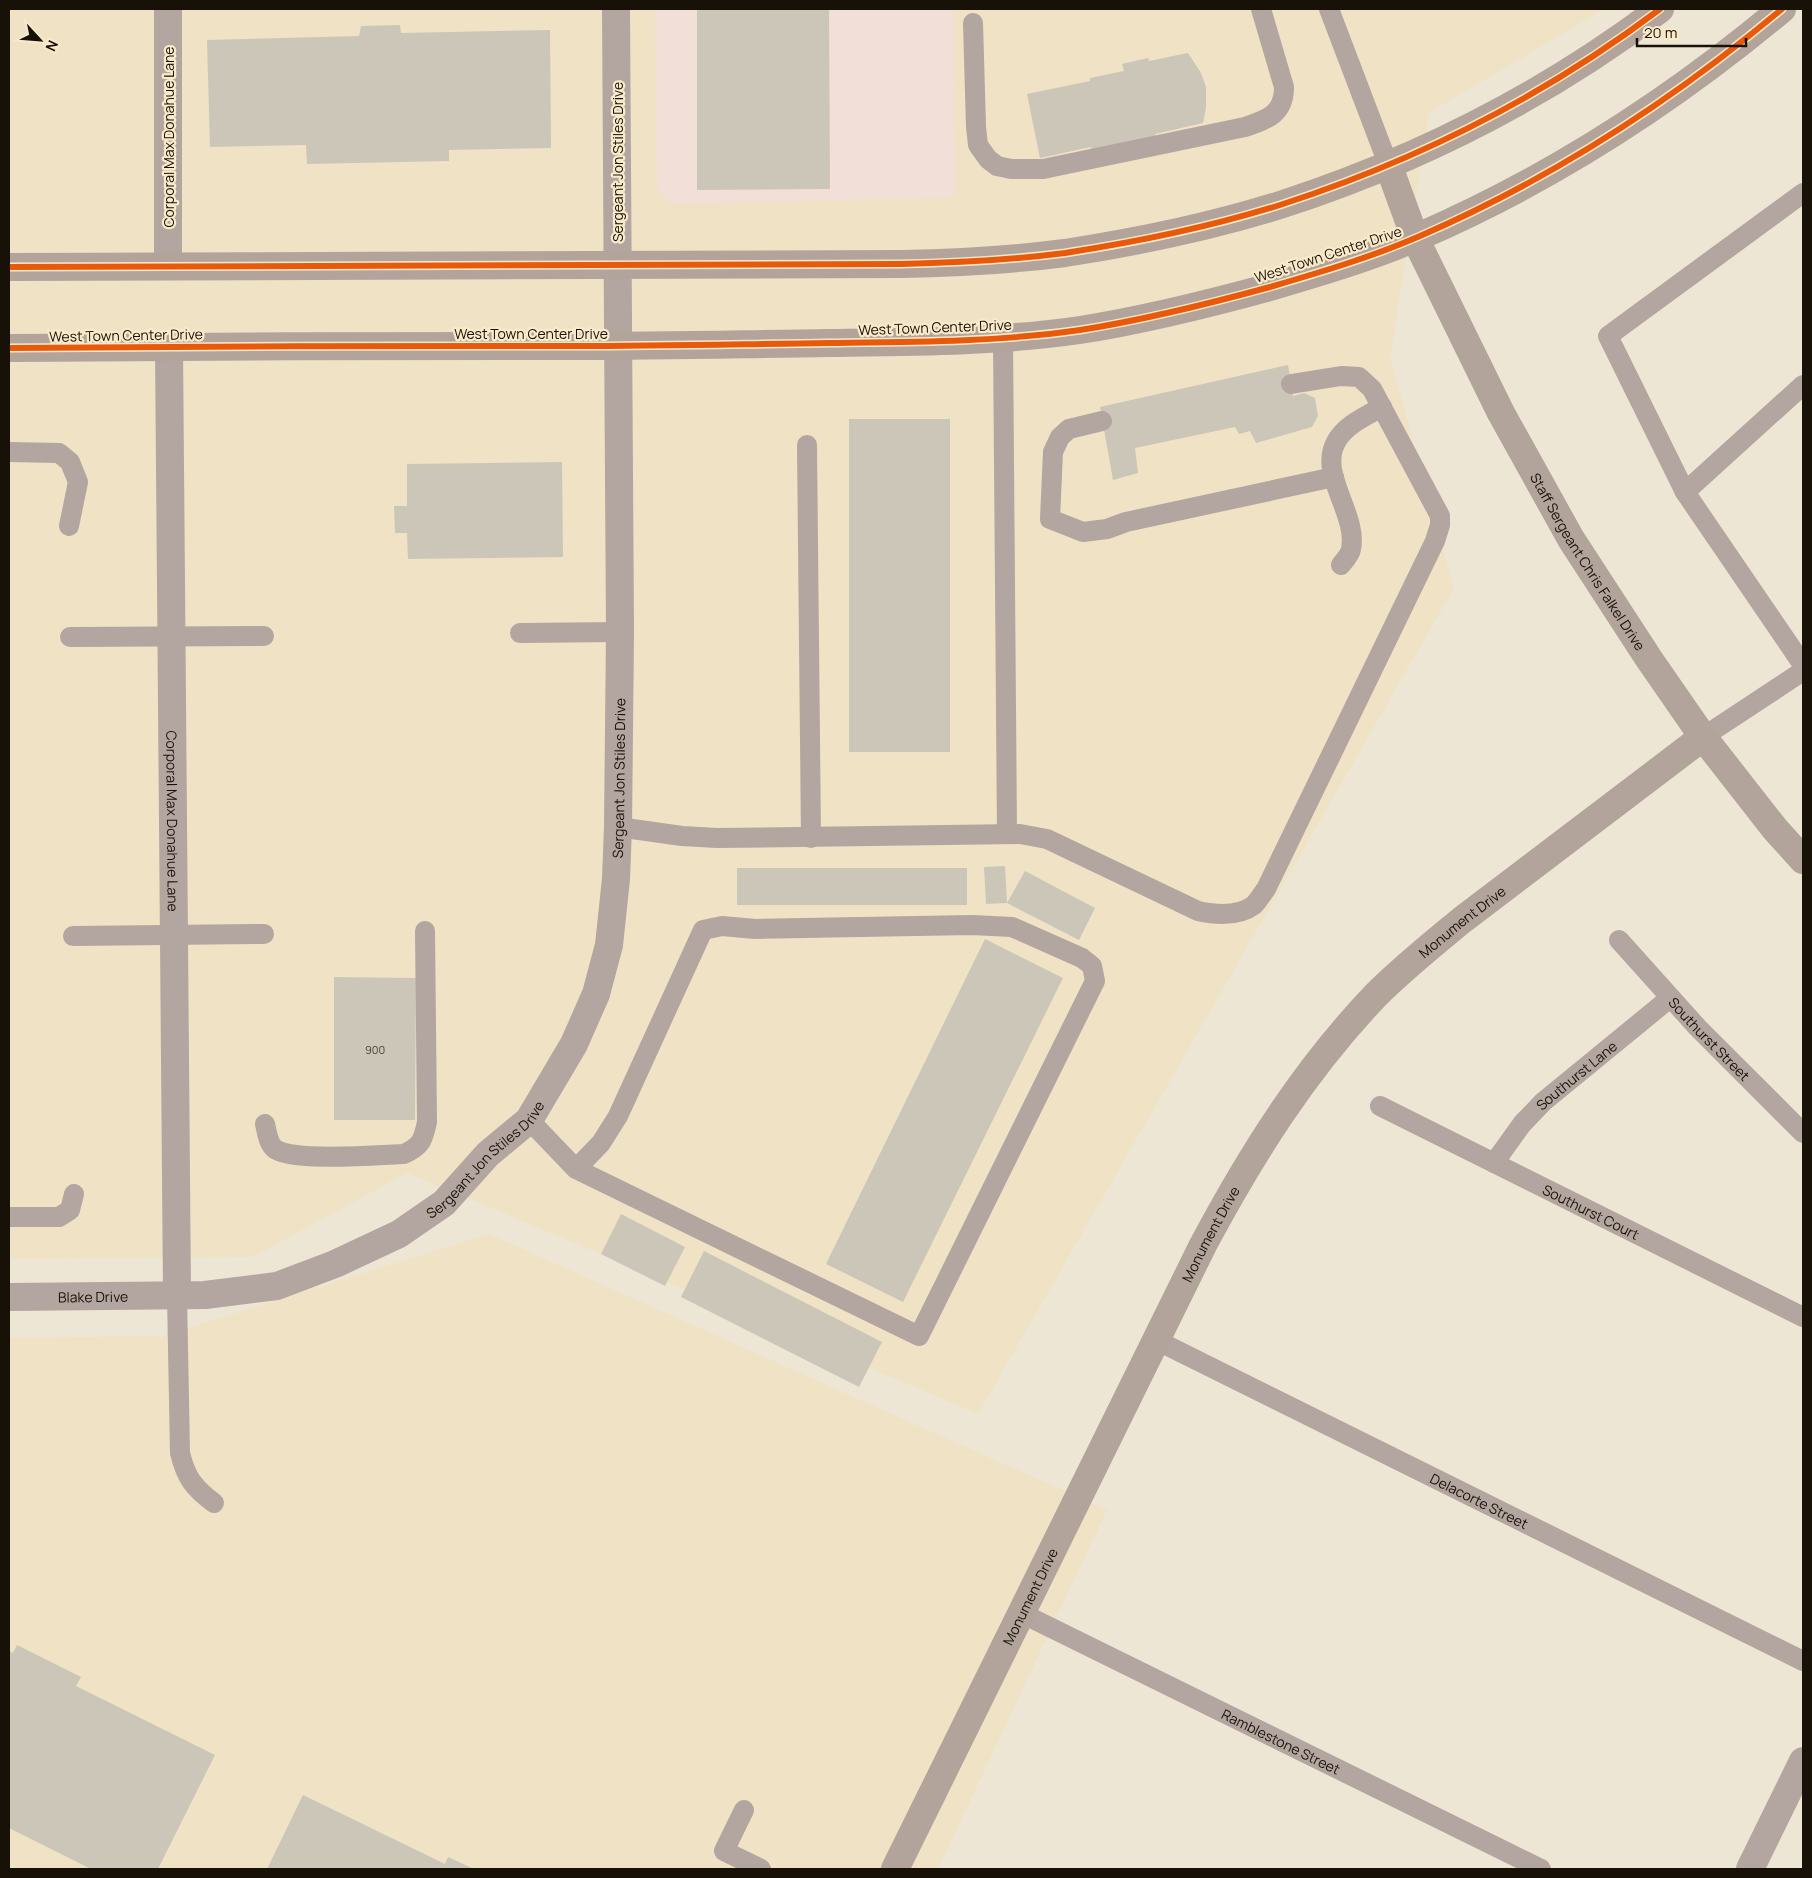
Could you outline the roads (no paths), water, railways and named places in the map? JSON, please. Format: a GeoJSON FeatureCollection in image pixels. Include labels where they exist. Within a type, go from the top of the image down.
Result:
{"type":"FeatureCollection","features":[{"type":"Feature","properties":{"kind":"street","name":"Corporal Max Donahue Lane"},"geometry":{"type":"LineString","coordinates":[[168,9],[168,266]]}},
{"type":"Feature","properties":{"kind":"street","name":"Sergeant Jon Stiles Drive"},"geometry":{"type":"LineString","coordinates":[[177,1295],[205,1295],[277,1286],[336,1264],[399,1234],[444,1203],[488,1154],[528,1120],[574,1044],[596,994],[609,944],[616,879],[618,827],[620,632],[616,9]]}},
{"type":"Feature","properties":{"kind":"street"},"geometry":{"type":"LineString","coordinates":[[9,267],[168,266],[324,268],[902,264],[996,260],[1063,253],[1157,236],[1224,221],[1280,205],[1388,164],[1452,136],[1524,99],[1591,57],[1660,9]]}},
{"type":"Feature","properties":{"kind":"street","name":"West Town Center Drive"},"geometry":{"type":"LineString","coordinates":[[9,348],[618,346],[892,342],[1003,338],[1082,330],[1223,300],[1358,260],[1415,238],[1538,177],[1597,144],[1679,90],[1732,51],[1782,9]]}},
{"type":"Feature","properties":{"kind":"street","name":"Staff Sergeant Chris Falkel Drive"},"geometry":{"type":"LineString","coordinates":[[1388,164],[1415,238],[1501,413],[1571,539],[1703,737],[1770,822],[1803,860]]}},
{"type":"Feature","properties":{"kind":"street","name":"Corporal Max Donahue Lane"},"geometry":{"type":"LineString","coordinates":[[169,347],[177,1295]]}},
{"type":"Feature","properties":{"kind":"street","name":"Monument Drive"},"geometry":{"type":"LineString","coordinates":[[895,1869],[1208,1237],[1256,1149],[1286,1104],[1312,1069],[1371,1001],[1462,920],[1703,737]]}},
{"type":"Feature","properties":{"kind":"street","name":"Blake Drive"},"geometry":{"type":"LineString","coordinates":[[9,1297],[177,1295]]}},
{"type":"Feature","properties":{"kind":"street"},"geometry":{"type":"LineString","coordinates":[[1750,1869],[1803,1762]]}},
{"type":"Feature","properties":{"kind":"lane"},"geometry":{"type":"LineString","coordinates":[[974,23],[978,145],[988,159],[997,166],[1006,169],[1026,170],[1043,169],[1245,127],[1272,116],[1282,103],[1284,87],[1261,9]]}},
{"type":"Feature","properties":{"kind":"lane"},"geometry":{"type":"LineString","coordinates":[[1329,9],[1388,164]]}},
{"type":"Feature","properties":{"kind":"lane"},"geometry":{"type":"LineString","coordinates":[[1803,192],[1608,336],[1685,492],[1803,665]]}},
{"type":"Feature","properties":{"kind":"lane"},"geometry":{"type":"LineString","coordinates":[[1003,338],[1007,834]]}},
{"type":"Feature","properties":{"kind":"lane"},"geometry":{"type":"LineString","coordinates":[[618,827],[708,838],[1007,834],[1047,839],[1198,911],[1215,915],[1236,913],[1254,905],[1266,889],[1435,541],[1440,525],[1440,516],[1382,407],[1372,389],[1360,377],[1341,376],[1291,384]]}},
{"type":"Feature","properties":{"kind":"lane"},"geometry":{"type":"LineString","coordinates":[[1685,492],[1803,385]]}},
{"type":"Feature","properties":{"kind":"lane"},"geometry":{"type":"LineString","coordinates":[[1341,566],[1351,551],[1352,530],[1334,477],[1330,458],[1336,441],[1352,425],[1382,407]]}},
{"type":"Feature","properties":{"kind":"lane"},"geometry":{"type":"LineString","coordinates":[[1102,421],[1069,429],[1060,437],[1053,452],[1050,518],[1083,532],[1107,529],[1126,522],[1334,477]]}},
{"type":"Feature","properties":{"kind":"lane"},"geometry":{"type":"LineString","coordinates":[[807,445],[811,838]]}},
{"type":"Feature","properties":{"kind":"lane"},"geometry":{"type":"LineString","coordinates":[[9,452],[59,453],[70,462],[78,482],[69,526]]}},
{"type":"Feature","properties":{"kind":"lane"},"geometry":{"type":"LineString","coordinates":[[520,633],[620,632]]}},
{"type":"Feature","properties":{"kind":"lane"},"geometry":{"type":"LineString","coordinates":[[70,637],[264,636]]}},
{"type":"Feature","properties":{"kind":"lane"},"geometry":{"type":"LineString","coordinates":[[1703,737],[1803,671]]}},
{"type":"Feature","properties":{"kind":"lane"},"geometry":{"type":"LineString","coordinates":[[528,1120],[576,1169],[919,1336],[1095,981],[1092,966],[1082,958],[1012,927],[972,925],[755,928],[722,926],[703,930],[618,1116],[601,1143],[576,1169]]}},
{"type":"Feature","properties":{"kind":"lane"},"geometry":{"type":"LineString","coordinates":[[265,1124],[268,1139],[274,1148],[287,1154],[309,1156],[404,1154],[417,1148],[424,1138],[427,1122],[426,931]]}},
{"type":"Feature","properties":{"kind":"lane"},"geometry":{"type":"LineString","coordinates":[[73,936],[264,934]]}},
{"type":"Feature","properties":{"kind":"lane","name":"Southurst Street"},"geometry":{"type":"LineString","coordinates":[[1619,940],[1670,998],[1803,1133]]}},
{"type":"Feature","properties":{"kind":"lane","name":"Southurst Lane"},"geometry":{"type":"LineString","coordinates":[[1494,1163],[1522,1124],[1543,1102],[1670,998]]}},
{"type":"Feature","properties":{"kind":"lane","name":"Southurst Court"},"geometry":{"type":"LineString","coordinates":[[1380,1106],[1803,1317]]}},
{"type":"Feature","properties":{"kind":"lane"},"geometry":{"type":"LineString","coordinates":[[9,1217],[59,1217],[70,1210],[74,1194]]}},
{"type":"Feature","properties":{"kind":"lane"},"geometry":{"type":"LineString","coordinates":[[177,1295],[180,1453],[183,1466],[196,1489],[214,1503]]}},
{"type":"Feature","properties":{"kind":"lane","name":"Delacorte Street"},"geometry":{"type":"LineString","coordinates":[[1156,1340],[1803,1661]]}},
{"type":"Feature","properties":{"kind":"lane","name":"Ramblestone Street"},"geometry":{"type":"LineString","coordinates":[[1021,1612],[1541,1869]]}},
{"type":"Feature","properties":{"kind":"lane"},"geometry":{"type":"LineString","coordinates":[[744,1810],[724,1851],[761,1869]]}}]}
